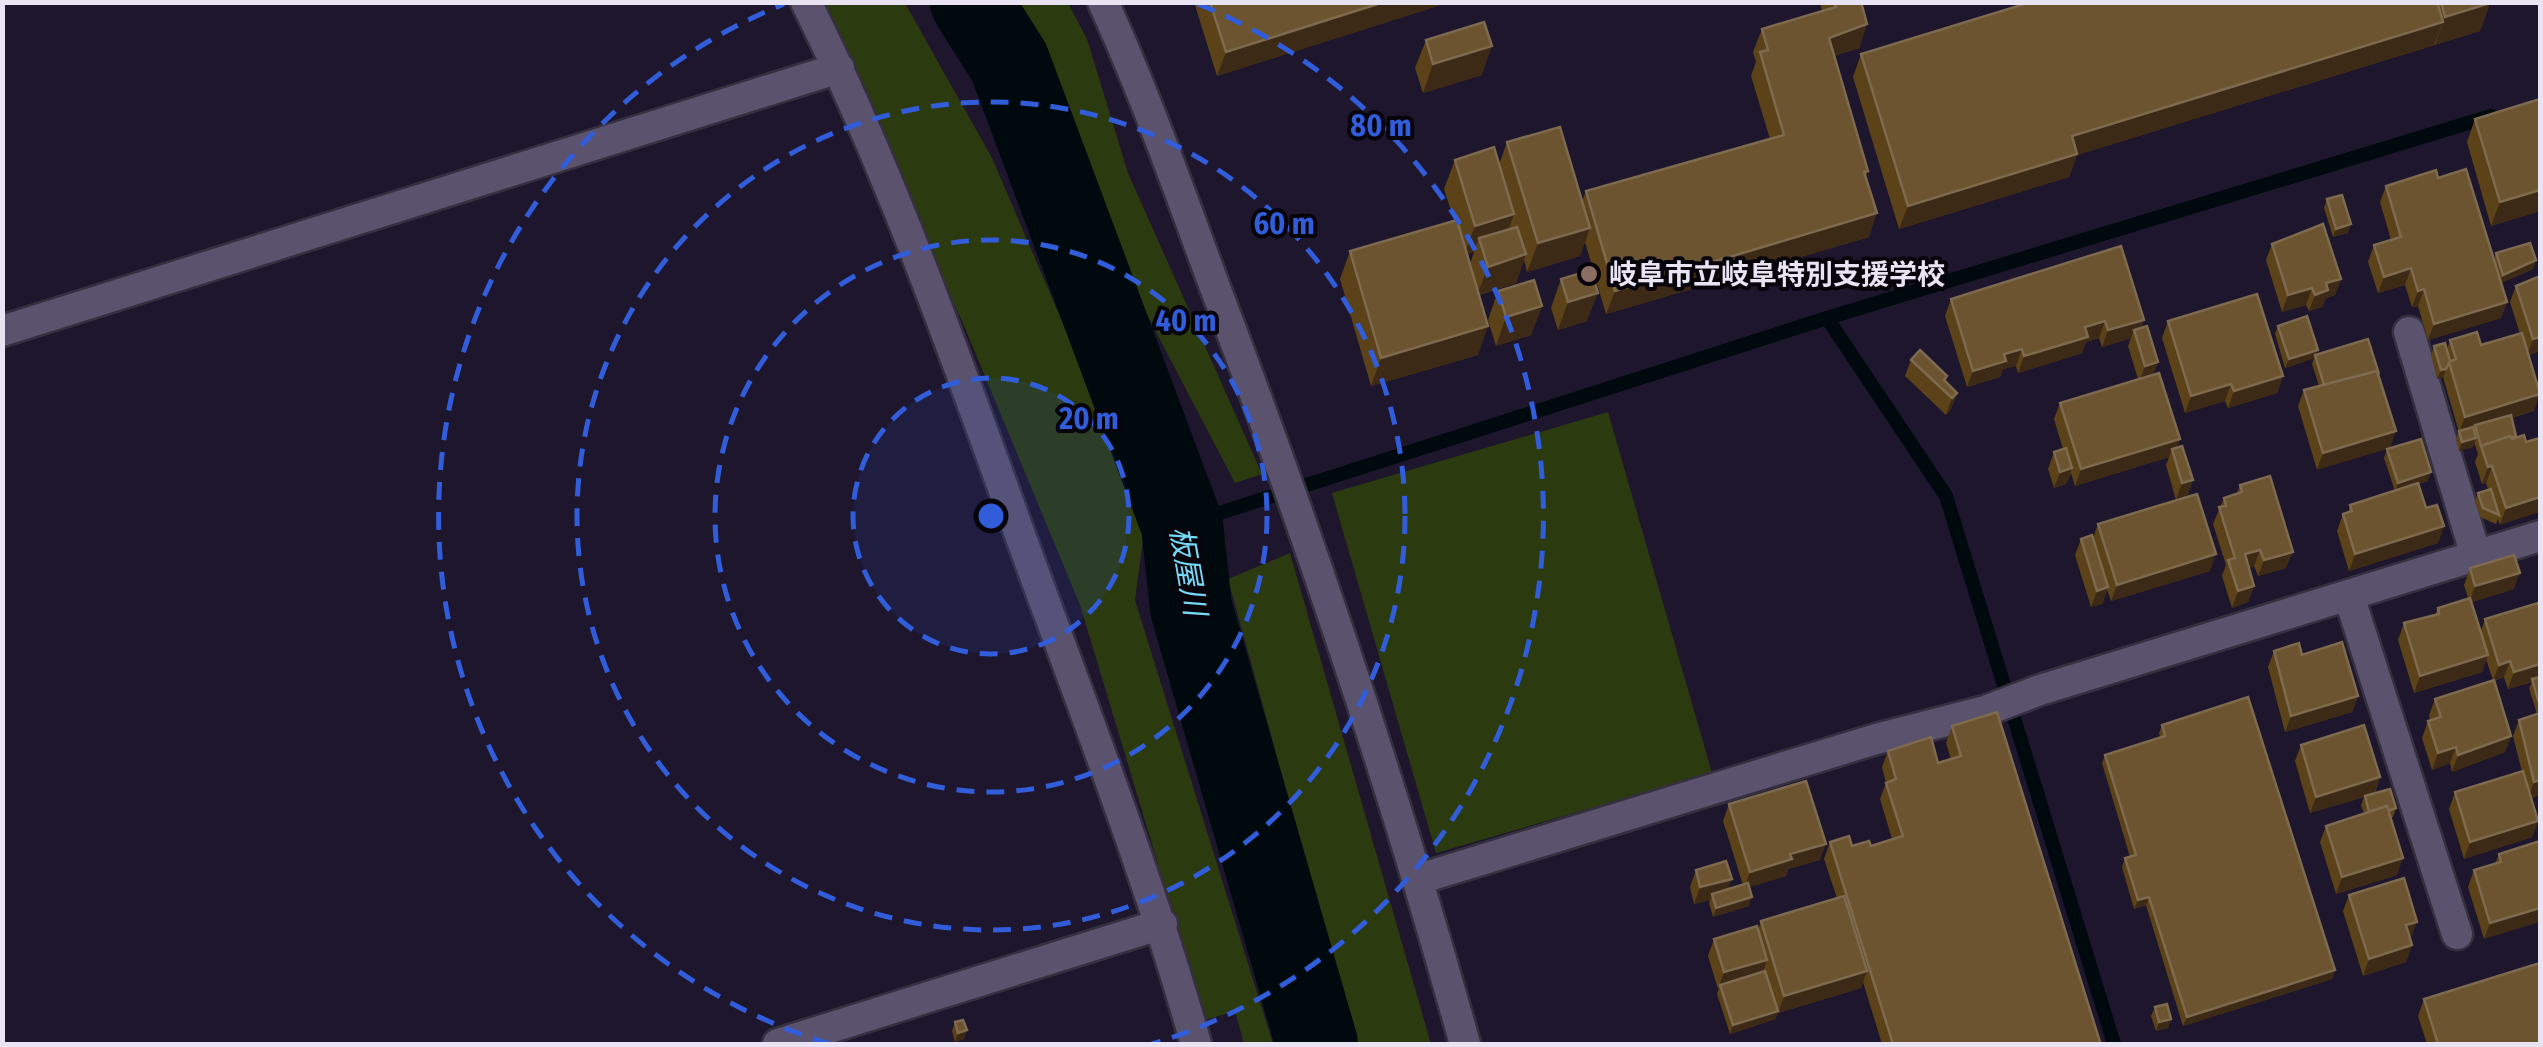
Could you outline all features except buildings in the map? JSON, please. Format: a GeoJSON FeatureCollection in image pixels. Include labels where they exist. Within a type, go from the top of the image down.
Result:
{"type":"FeatureCollection","features":[{"type":"Feature","properties":{"kind":"street"},"geometry":{"type":"LineString","coordinates":[[806,2],[839,68],[920,260],[1162,924],[1196,1044]]}},
{"type":"Feature","properties":{"kind":"street"},"geometry":{"type":"LineString","coordinates":[[1102,2],[1146,106],[1276,447],[1419,879],[1465,1044]]}},
{"type":"Feature","properties":{"kind":"street"},"geometry":{"type":"LineString","coordinates":[[2,331],[839,68]]}},
{"type":"Feature","properties":{"kind":"street"},"geometry":{"type":"LineString","coordinates":[[2410,332],[2476,556]]}},
{"type":"Feature","properties":{"kind":"street"},"geometry":{"type":"LineString","coordinates":[[1419,879],[1858,745],[1985,711],[2040,690],[2540,537]]}},
{"type":"Feature","properties":{"kind":"street"},"geometry":{"type":"LineString","coordinates":[[2348,596],[2456,934]]}},
{"type":"Feature","properties":{"kind":"street"},"geometry":{"type":"LineString","coordinates":[[778,1044],[1162,924]]}},
{"type":"Feature","properties":{"kind":"green space"},"geometry":{"type":"Polygon","coordinates":[[[817,3],[905,3],[992,158],[1146,517],[1135,600],[1273,1044],[1244,1044],[1235,1011],[1205,1020],[1080,605],[962,321],[817,3]]]}},
{"type":"Feature","properties":{"kind":"green space"},"geometry":{"type":"Polygon","coordinates":[[[984,3],[1068,3],[1087,39],[1128,173],[1262,474],[1235,483],[984,3]]]}},
{"type":"Feature","properties":{"kind":"green space"},"geometry":{"type":"Polygon","coordinates":[[[1608,412],[1712,773],[1436,853],[1332,493],[1608,412]]]}},
{"type":"Feature","properties":{"kind":"green space"},"geometry":{"type":"Polygon","coordinates":[[[1290,553],[1431,1044],[1356,1044],[1228,579],[1290,553]]]}},
{"type":"Feature","properties":{"kind":"waterway","name":"板屋川"},"geometry":{"type":"LineString","coordinates":[[971,2],[1009,62],[1182,525],[1191,608],[1317,1044]]}},
{"type":"Feature","properties":{"kind":"waterway"},"geometry":{"type":"LineString","coordinates":[[1827,318],[2491,116]]}},
{"type":"Feature","properties":{"kind":"waterway"},"geometry":{"type":"LineString","coordinates":[[1182,525],[1827,318],[1946,496],[2114,1044]]}},
{"type":"Feature","properties":{"kind":"place","name":"岐阜市立岐阜特別支援学校"},"geometry":{"type":"Point","coordinates":[1589,274]}}]}
